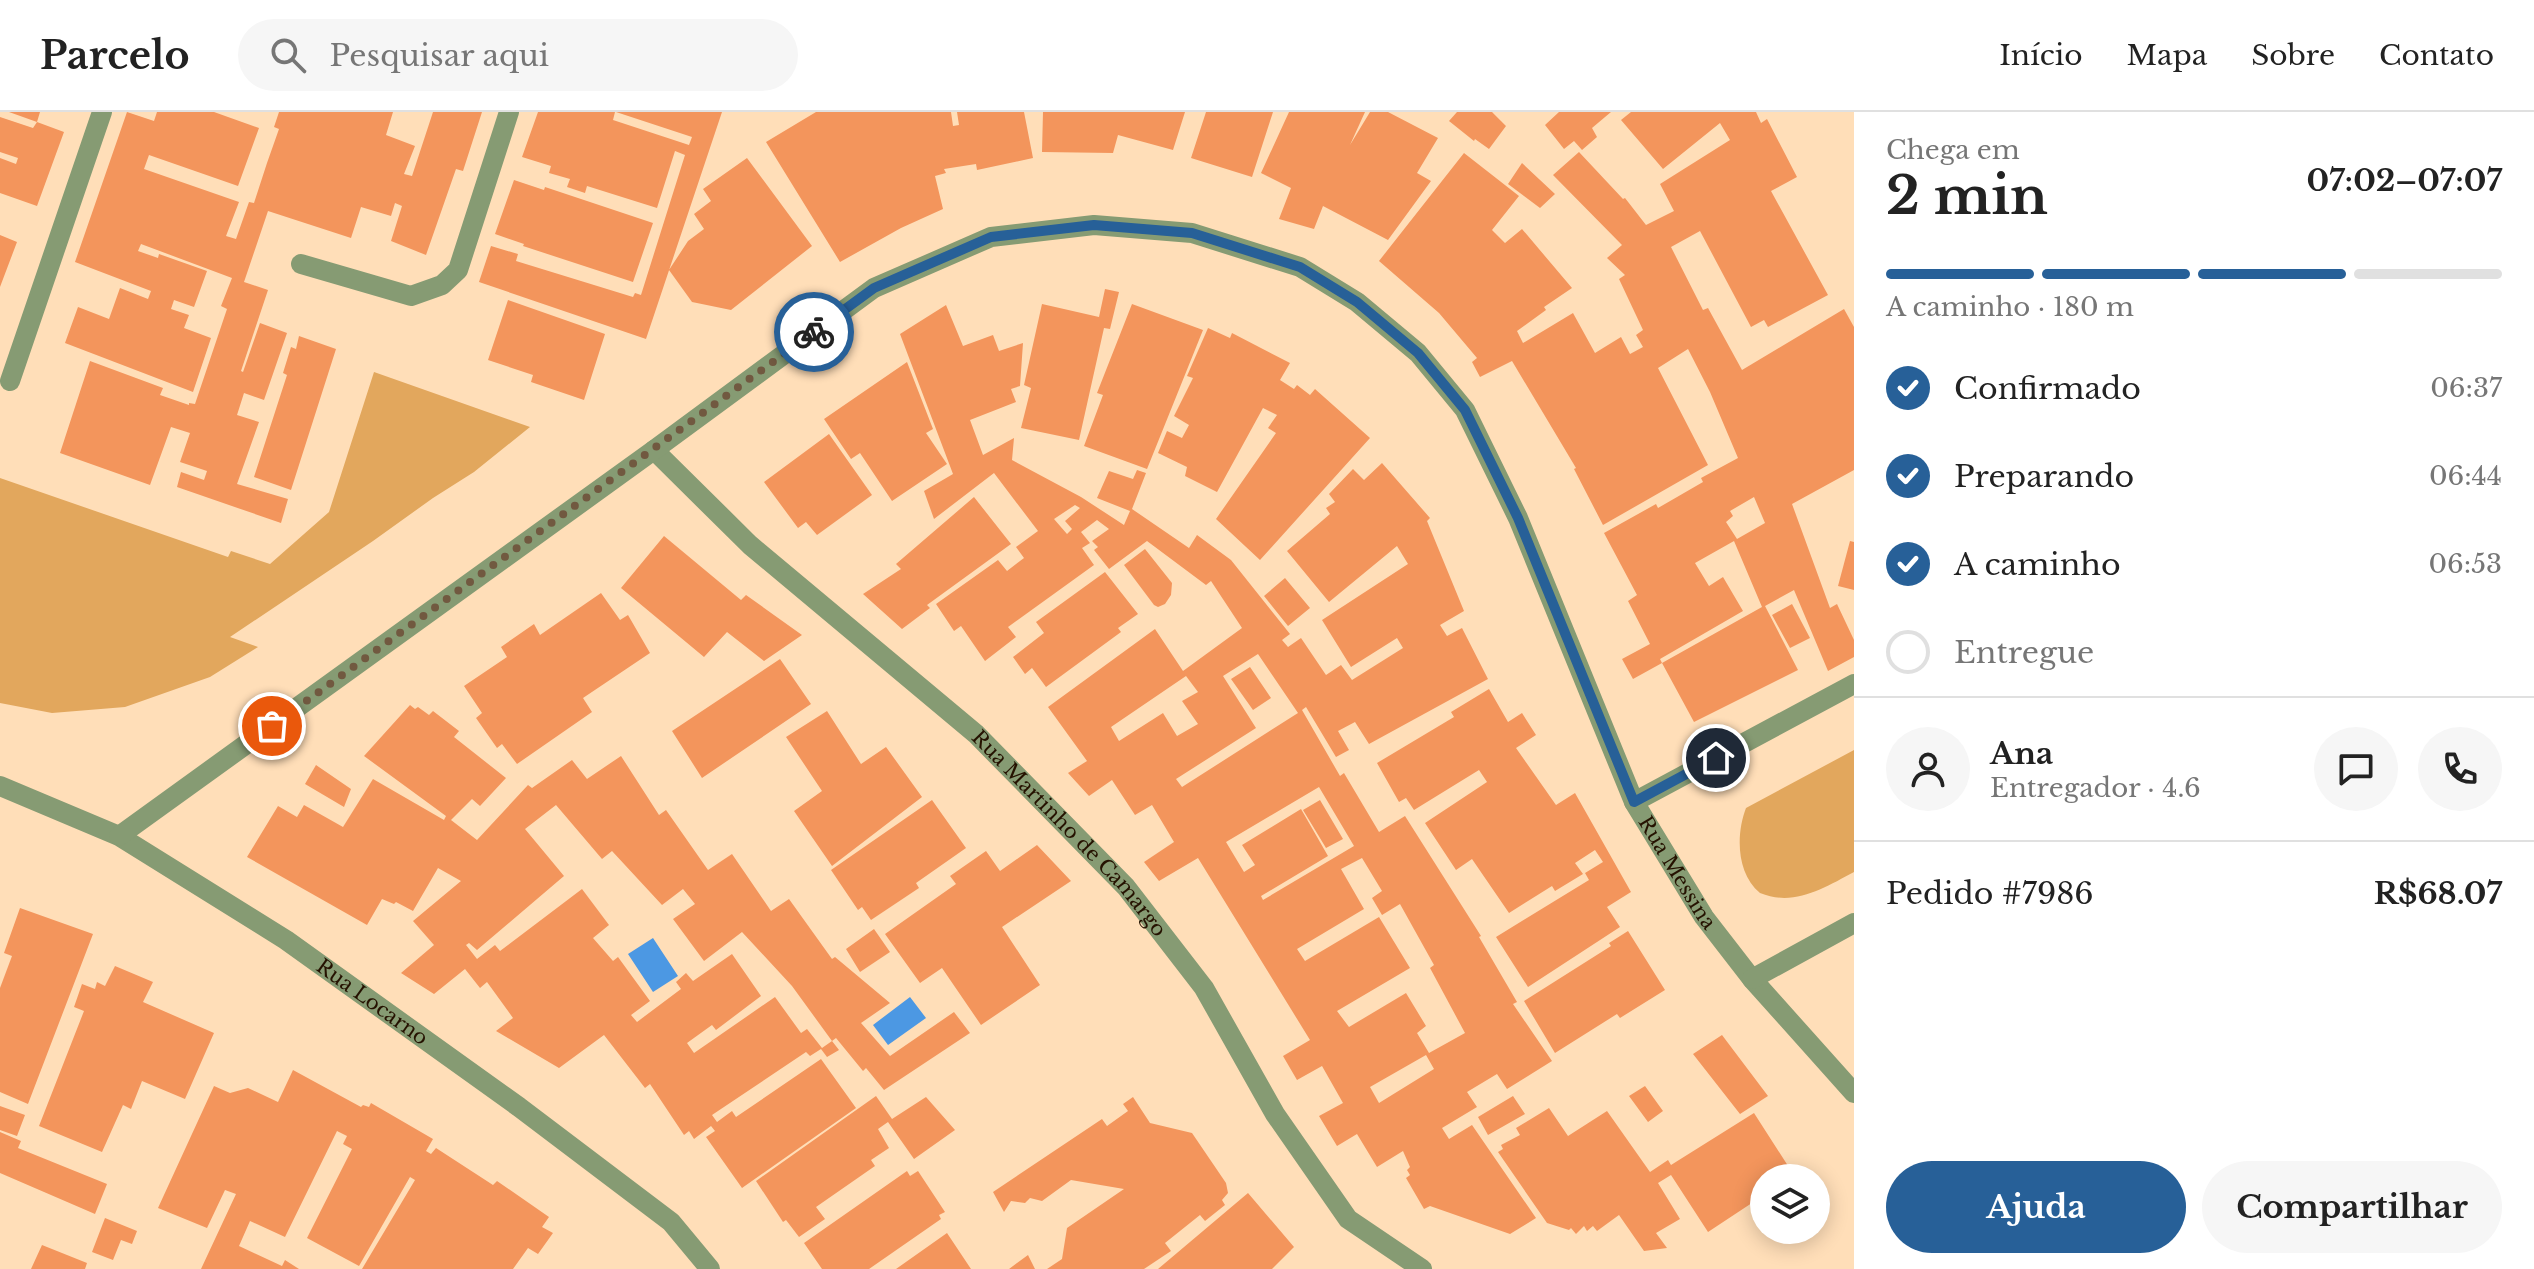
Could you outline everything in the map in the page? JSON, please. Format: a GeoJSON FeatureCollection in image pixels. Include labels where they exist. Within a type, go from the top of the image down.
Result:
{"type":"FeatureCollection","features":[{"type":"Feature","properties":{"kind":"street"},"geometry":{"type":"LineString","coordinates":[[10,381],[102,112]]}},
{"type":"Feature","properties":{"kind":"street"},"geometry":{"type":"LineString","coordinates":[[301,264],[411,296],[442,285],[458,270],[509,112]]}},
{"type":"Feature","properties":{"kind":"street","name":"Rua Messina"},"geometry":{"type":"LineString","coordinates":[[119,836],[874,288],[991,237],[1094,225],[1192,233],[1300,267],[1357,302],[1418,353],[1465,410],[1518,518],[1634,802],[1704,917],[1752,979],[1854,1093]]}},
{"type":"Feature","properties":{"kind":"street","name":"Rua Martinho de Camargo"},"geometry":{"type":"LineString","coordinates":[[654,450],[750,545],[976,734],[1126,887],[1204,988],[1275,1114],[1348,1219],[1422,1269]]}},
{"type":"Feature","properties":{"kind":"street"},"geometry":{"type":"LineString","coordinates":[[1634,802],[1854,684]]}},
{"type":"Feature","properties":{"kind":"street","name":"Rua Locarno"},"geometry":{"type":"LineString","coordinates":[[0,786],[119,836],[286,940],[519,1107],[671,1222],[710,1269]]}},
{"type":"Feature","properties":{"kind":"street"},"geometry":{"type":"LineString","coordinates":[[1752,979],[1854,923]]}},
{"type":"Feature","properties":{"kind":"shaded area"},"geometry":{"type":"Polygon","coordinates":[[[374,372],[530,427],[474,472],[230,637],[258,647],[210,677],[125,707],[52,713],[0,703],[0,478],[228,557],[231,551],[270,564],[329,512],[374,372]]]}},
{"type":"Feature","properties":{"kind":"shaded area"},"geometry":{"type":"Polygon","coordinates":[[[1854,750],[1854,872],[1797,897],[1773,897],[1760,893],[1746,875],[1740,853],[1746,808],[1854,750]]]}},
{"type":"Feature","properties":{"kind":"water"},"geometry":{"type":"Polygon","coordinates":[[[653,938],[678,976],[653,992],[628,954],[653,938]]]}},
{"type":"Feature","properties":{"kind":"water"},"geometry":{"type":"Polygon","coordinates":[[[910,997],[926,1018],[888,1045],[873,1025],[910,997]]]}},
{"type":"Feature","properties":{"kind":"building"},"geometry":{"type":"Polygon","coordinates":[[[9,112],[40,112],[37,122],[9,112]]]}},
{"type":"Feature","properties":{"kind":"building"},"geometry":{"type":"Polygon","coordinates":[[[127,112],[154,121],[157,112],[214,112],[259,128],[238,186],[149,155],[144,169],[239,202],[226,236],[236,239],[249,202],[254,203],[279,129],[274,127],[279,112],[393,112],[386,135],[415,146],[404,174],[412,176],[433,112],[482,112],[463,171],[456,169],[426,255],[391,241],[402,206],[395,203],[391,216],[361,207],[351,238],[268,211],[244,282],[268,290],[241,371],[260,323],[287,333],[264,400],[244,393],[237,415],[259,422],[237,484],[288,499],[281,523],[177,487],[181,472],[204,480],[207,471],[180,462],[190,433],[171,427],[150,485],[60,453],[90,361],[163,388],[160,395],[189,405],[195,404],[227,309],[221,306],[232,278],[141,244],[138,251],[158,258],[159,254],[207,271],[194,307],[174,300],[171,309],[189,315],[184,328],[211,338],[193,392],[65,343],[78,307],[109,319],[120,288],[148,299],[151,291],[75,262],[127,112]]]}},
{"type":"Feature","properties":{"kind":"building"},"geometry":{"type":"Polygon","coordinates":[[[538,112],[615,112],[613,120],[689,145],[692,137],[616,112],[722,112],[646,339],[479,282],[491,246],[518,254],[516,261],[633,297],[635,293],[641,295],[685,155],[675,151],[657,208],[587,186],[585,193],[567,187],[570,179],[549,173],[551,166],[522,157],[538,112]]]}},
{"type":"Feature","properties":{"kind":"building"},"geometry":{"type":"Polygon","coordinates":[[[816,112],[951,112],[953,126],[959,125],[957,112],[1024,112],[1033,158],[977,170],[976,164],[944,169],[946,173],[935,176],[943,209],[840,262],[766,142],[816,112]]]}},
{"type":"Feature","properties":{"kind":"building"},"geometry":{"type":"Polygon","coordinates":[[[1043,112],[1185,112],[1173,150],[1118,135],[1113,153],[1042,152],[1043,112]]]}},
{"type":"Feature","properties":{"kind":"building"},"geometry":{"type":"Polygon","coordinates":[[[1206,112],[1273,112],[1252,177],[1191,158],[1206,112]]]}},
{"type":"Feature","properties":{"kind":"building"},"geometry":{"type":"Polygon","coordinates":[[[1289,112],[1365,112],[1350,145],[1370,112],[1388,112],[1438,138],[1417,173],[1431,181],[1388,240],[1323,206],[1314,229],[1279,219],[1291,188],[1261,173],[1289,112]]]}},
{"type":"Feature","properties":{"kind":"building"},"geometry":{"type":"Polygon","coordinates":[[[1457,112],[1492,112],[1506,126],[1489,149],[1449,121],[1457,112]]]}},
{"type":"Feature","properties":{"kind":"building"},"geometry":{"type":"Polygon","coordinates":[[[1559,112],[1611,112],[1592,128],[1597,137],[1582,150],[1574,141],[1564,149],[1545,125],[1559,112]]]}},
{"type":"Feature","properties":{"kind":"building"},"geometry":{"type":"Polygon","coordinates":[[[1631,112],[1756,112],[1761,123],[1767,119],[1797,177],[1771,191],[1828,295],[1768,327],[1764,320],[1751,327],[1700,231],[1671,247],[1703,310],[1708,308],[1742,370],[1844,309],[1854,327],[1854,470],[1792,504],[1830,608],[1837,604],[1854,640],[1854,657],[1828,671],[1794,590],[1765,606],[1798,670],[1694,722],[1662,663],[1633,679],[1622,659],[1650,644],[1628,601],[1637,595],[1604,533],[1656,504],[1658,508],[1703,482],[1701,478],[1738,458],[1688,349],[1658,368],[1708,465],[1603,525],[1576,468],[1512,361],[1480,377],[1472,362],[1477,358],[1439,313],[1379,261],[1464,153],[1519,196],[1492,230],[1505,243],[1522,229],[1572,288],[1517,331],[1523,343],[1573,313],[1595,353],[1621,337],[1630,354],[1643,347],[1636,335],[1643,330],[1619,279],[1625,275],[1607,258],[1622,245],[1553,175],[1579,152],[1625,198],[1646,225],[1674,211],[1660,184],[1730,140],[1720,123],[1663,169],[1621,120],[1631,112]],[[1754,497],[1730,511],[1733,516],[1726,522],[1737,539],[1765,523],[1754,497]],[[1734,541],[1695,563],[1709,586],[1723,577],[1743,611],[1660,659],[1662,663],[1762,607],[1734,541]]]}},
{"type":"Feature","properties":{"kind":"building"},"geometry":{"type":"Polygon","coordinates":[[[0,117],[33,128],[37,122],[64,132],[37,206],[0,193],[0,158],[16,164],[18,158],[0,152],[0,117]]]}},
{"type":"Feature","properties":{"kind":"building"},"geometry":{"type":"Polygon","coordinates":[[[747,158],[812,246],[731,310],[692,302],[669,270],[688,241],[704,229],[694,214],[711,201],[703,189],[747,158]]]}},
{"type":"Feature","properties":{"kind":"building"},"geometry":{"type":"Polygon","coordinates":[[[1522,163],[1555,194],[1540,208],[1508,184],[1522,163]]]}},
{"type":"Feature","properties":{"kind":"building"},"geometry":{"type":"Polygon","coordinates":[[[514,180],[544,190],[545,187],[653,223],[633,282],[495,234],[514,180]]]}},
{"type":"Feature","properties":{"kind":"building"},"geometry":{"type":"Polygon","coordinates":[[[0,235],[17,242],[0,287],[0,235]]]}},
{"type":"Feature","properties":{"kind":"building"},"geometry":{"type":"Polygon","coordinates":[[[1105,289],[1119,292],[1110,329],[1104,328],[1079,440],[1021,428],[1031,388],[1024,385],[1042,304],[1099,317],[1105,289]]]}},
{"type":"Feature","properties":{"kind":"building"},"geometry":{"type":"Polygon","coordinates":[[[508,300],[605,334],[584,400],[531,382],[533,375],[488,360],[508,300]]]}},
{"type":"Feature","properties":{"kind":"building"},"geometry":{"type":"Polygon","coordinates":[[[1132,304],[1203,330],[1147,469],[1084,446],[1103,395],[1097,393],[1132,304]]]}},
{"type":"Feature","properties":{"kind":"building"},"geometry":{"type":"Polygon","coordinates":[[[946,305],[963,346],[993,335],[999,351],[1023,343],[1020,386],[1011,389],[1016,402],[970,420],[983,455],[1014,438],[1012,460],[1081,497],[1124,525],[1130,511],[1097,498],[1109,471],[1133,479],[1137,470],[1146,473],[1132,509],[1189,548],[1197,535],[1231,560],[1290,634],[1282,640],[1288,647],[1301,638],[1326,675],[1341,665],[1352,680],[1403,648],[1397,638],[1351,667],[1322,620],[1408,564],[1397,546],[1329,602],[1287,551],[1330,514],[1326,508],[1335,502],[1329,494],[1353,469],[1364,480],[1382,463],[1430,518],[1427,521],[1464,611],[1440,625],[1447,636],[1462,628],[1488,679],[1369,744],[1355,722],[1338,731],[1349,750],[1336,757],[1306,707],[1302,710],[1340,776],[1344,773],[1379,832],[1405,816],[1481,936],[1517,1002],[1513,1004],[1552,1061],[1507,1089],[1497,1074],[1467,1092],[1477,1107],[1442,1128],[1449,1139],[1472,1125],[1536,1218],[1510,1234],[1430,1206],[1424,1209],[1406,1178],[1410,1175],[1407,1170],[1410,1167],[1403,1151],[1377,1167],[1357,1134],[1337,1146],[1319,1116],[1343,1103],[1322,1066],[1297,1080],[1283,1056],[1310,1040],[1198,858],[1159,881],[1144,862],[1174,842],[1152,805],[1135,815],[1112,780],[1089,796],[1068,773],[1087,761],[1048,707],[1155,629],[1183,671],[1242,628],[1211,581],[1206,585],[1147,541],[1109,569],[1094,550],[1098,547],[1092,541],[1109,529],[1097,520],[1081,532],[1090,543],[1082,548],[1094,565],[1008,627],[1016,637],[985,661],[961,626],[954,631],[936,604],[998,560],[1007,571],[1024,558],[1016,547],[1038,531],[994,473],[934,519],[924,491],[953,474],[900,334],[946,305]],[[1075,505],[1054,519],[1067,534],[1072,529],[1065,521],[1080,508],[1075,505]],[[1258,654],[1223,676],[1256,728],[1176,779],[1182,787],[1298,713],[1258,654]],[[1186,676],[1111,727],[1119,741],[1163,713],[1177,736],[1198,724],[1182,701],[1198,692],[1186,676]],[[1319,787],[1226,842],[1244,872],[1255,865],[1242,845],[1301,809],[1328,856],[1261,896],[1263,900],[1354,846],[1319,787]],[[1362,858],[1341,869],[1364,909],[1297,949],[1305,961],[1379,917],[1410,968],[1337,1011],[1349,1027],[1406,993],[1426,1026],[1417,1033],[1429,1053],[1465,1033],[1430,968],[1434,965],[1400,904],[1382,915],[1372,898],[1382,891],[1362,858]],[[1426,1055],[1370,1087],[1379,1103],[1434,1069],[1426,1055]]]}},
{"type":"Feature","properties":{"kind":"building"},"geometry":{"type":"Polygon","coordinates":[[[1208,328],[1230,338],[1232,333],[1290,363],[1280,380],[1294,389],[1297,385],[1310,395],[1315,389],[1370,438],[1260,560],[1216,519],[1276,433],[1268,428],[1277,415],[1263,408],[1217,492],[1185,476],[1187,467],[1158,453],[1167,431],[1182,438],[1189,425],[1174,416],[1193,378],[1187,376],[1208,328]]]}},
{"type":"Feature","properties":{"kind":"building"},"geometry":{"type":"Polygon","coordinates":[[[299,336],[336,349],[291,490],[254,477],[287,375],[283,373],[291,347],[296,349],[299,336]]]}},
{"type":"Feature","properties":{"kind":"building"},"geometry":{"type":"Polygon","coordinates":[[[907,362],[933,429],[926,433],[947,464],[892,501],[860,453],[851,459],[824,419],[907,362]]]}},
{"type":"Feature","properties":{"kind":"building"},"geometry":{"type":"Polygon","coordinates":[[[829,434],[872,495],[817,535],[806,522],[798,528],[764,482],[829,434]]]}},
{"type":"Feature","properties":{"kind":"building"},"geometry":{"type":"Polygon","coordinates":[[[974,497],[1011,544],[927,605],[930,608],[902,629],[863,594],[901,569],[896,564],[974,497]]]}},
{"type":"Feature","properties":{"kind":"building"},"geometry":{"type":"Polygon","coordinates":[[[664,536],[741,600],[746,595],[802,635],[764,661],[727,632],[704,657],[621,588],[664,536]]]}},
{"type":"Feature","properties":{"kind":"building"},"geometry":{"type":"Polygon","coordinates":[[[1850,541],[1854,542],[1854,590],[1838,586],[1850,541]]]}},
{"type":"Feature","properties":{"kind":"building"},"geometry":{"type":"Polygon","coordinates":[[[1145,549],[1172,583],[1171,595],[1165,604],[1158,607],[1124,565],[1145,549]]]}},
{"type":"Feature","properties":{"kind":"building"},"geometry":{"type":"Polygon","coordinates":[[[1105,572],[1138,614],[1118,628],[1121,632],[1046,687],[1032,668],[1025,674],[1013,657],[1044,633],[1036,622],[1105,572]]]}},
{"type":"Feature","properties":{"kind":"building"},"geometry":{"type":"Polygon","coordinates":[[[1285,578],[1310,608],[1288,626],[1264,596],[1285,578]]]}},
{"type":"Feature","properties":{"kind":"building"},"geometry":{"type":"Polygon","coordinates":[[[601,593],[620,620],[628,615],[650,653],[583,698],[592,712],[517,764],[502,744],[497,748],[476,718],[482,713],[464,686],[507,657],[501,647],[534,624],[540,635],[601,593]]]}},
{"type":"Feature","properties":{"kind":"building"},"geometry":{"type":"Polygon","coordinates":[[[1792,604],[1810,638],[1790,648],[1772,615],[1792,604]]]}},
{"type":"Feature","properties":{"kind":"building"},"geometry":{"type":"Polygon","coordinates":[[[780,659],[811,704],[702,778],[672,731],[780,659]]]}},
{"type":"Feature","properties":{"kind":"building"},"geometry":{"type":"Polygon","coordinates":[[[1250,667],[1271,698],[1253,710],[1231,679],[1250,667]]]}},
{"type":"Feature","properties":{"kind":"building"},"geometry":{"type":"Polygon","coordinates":[[[1489,689],[1508,722],[1522,713],[1536,735],[1516,748],[1556,805],[1575,793],[1631,892],[1607,907],[1620,927],[1528,987],[1496,937],[1589,880],[1585,873],[1603,862],[1595,850],[1575,863],[1583,874],[1555,891],[1552,886],[1509,913],[1472,859],[1456,870],[1425,823],[1487,782],[1479,770],[1414,810],[1406,798],[1399,802],[1377,763],[1454,717],[1451,712],[1489,689]]]}},
{"type":"Feature","properties":{"kind":"building"},"geometry":{"type":"Polygon","coordinates":[[[410,705],[429,715],[433,711],[459,731],[454,737],[506,778],[480,806],[472,799],[451,820],[477,840],[528,785],[532,788],[572,760],[587,779],[621,756],[659,815],[666,810],[708,870],[732,854],[771,911],[789,899],[832,959],[835,957],[890,1003],[861,1023],[890,1056],[954,1012],[970,1033],[884,1090],[866,1068],[863,1071],[836,1038],[832,1041],[839,1050],[827,1057],[821,1049],[810,1056],[806,1052],[712,1115],[717,1122],[732,1111],[736,1117],[821,1059],[856,1108],[742,1188],[706,1137],[715,1131],[711,1126],[694,1139],[689,1131],[684,1135],[650,1084],[645,1088],[604,1035],[559,1068],[496,1031],[513,1018],[487,982],[480,988],[465,969],[434,994],[401,973],[434,945],[413,921],[461,881],[438,868],[413,911],[382,899],[367,925],[247,857],[278,806],[297,817],[304,805],[343,827],[373,779],[444,820],[446,816],[364,756],[410,705]],[[556,805],[525,829],[564,876],[477,950],[469,943],[466,945],[477,959],[495,945],[500,951],[582,889],[609,925],[593,938],[613,961],[618,957],[650,1001],[631,1015],[637,1022],[681,989],[676,982],[686,973],[693,981],[732,954],[761,996],[716,1030],[712,1025],[687,1043],[694,1053],[775,997],[801,1033],[807,1029],[822,1048],[832,1041],[792,986],[742,932],[704,961],[673,919],[695,904],[683,889],[662,905],[612,851],[602,859],[556,805]]]}},
{"type":"Feature","properties":{"kind":"building"},"geometry":{"type":"Polygon","coordinates":[[[827,711],[861,764],[886,747],[922,797],[832,866],[794,811],[822,791],[786,737],[827,711]]]}},
{"type":"Feature","properties":{"kind":"building"},"geometry":{"type":"Polygon","coordinates":[[[316,765],[351,789],[344,807],[305,784],[316,765]]]}},
{"type":"Feature","properties":{"kind":"building"},"geometry":{"type":"Polygon","coordinates":[[[932,800],[966,848],[916,883],[919,888],[871,920],[862,907],[858,910],[831,870],[932,800]]]}},
{"type":"Feature","properties":{"kind":"building"},"geometry":{"type":"Polygon","coordinates":[[[1320,800],[1343,839],[1326,848],[1303,810],[1320,800]]]}},
{"type":"Feature","properties":{"kind":"building"},"geometry":{"type":"Polygon","coordinates":[[[1037,845],[1071,881],[1002,927],[1040,985],[981,1025],[942,968],[920,983],[885,934],[956,884],[950,876],[986,851],[1000,871],[1037,845]]]}},
{"type":"Feature","properties":{"kind":"building"},"geometry":{"type":"Polygon","coordinates":[[[20,908],[93,934],[28,1104],[0,1092],[0,988],[12,956],[4,953],[20,908]]]}},
{"type":"Feature","properties":{"kind":"building"},"geometry":{"type":"Polygon","coordinates":[[[874,929],[890,952],[860,972],[846,949],[874,929]]]}},
{"type":"Feature","properties":{"kind":"building"},"geometry":{"type":"Polygon","coordinates":[[[1628,931],[1665,990],[1620,1018],[1617,1014],[1555,1053],[1524,1001],[1611,946],[1609,943],[1628,931]]]}},
{"type":"Feature","properties":{"kind":"building"},"geometry":{"type":"Polygon","coordinates":[[[115,966],[153,982],[143,1002],[214,1033],[185,1099],[142,1081],[131,1109],[123,1105],[102,1152],[39,1126],[84,1011],[74,1007],[82,984],[95,989],[97,982],[105,986],[115,966]]]}},
{"type":"Feature","properties":{"kind":"building"},"geometry":{"type":"Polygon","coordinates":[[[1722,1035],[1768,1096],[1740,1114],[1693,1054],[1722,1035]]]}},
{"type":"Feature","properties":{"kind":"building"},"geometry":{"type":"Polygon","coordinates":[[[293,1070],[361,1107],[369,1107],[371,1103],[433,1139],[426,1151],[431,1154],[436,1148],[493,1185],[497,1181],[549,1217],[542,1227],[553,1233],[538,1254],[528,1248],[513,1269],[362,1269],[415,1180],[410,1177],[359,1266],[307,1238],[352,1149],[343,1144],[347,1136],[337,1131],[285,1237],[250,1221],[239,1246],[282,1266],[285,1260],[299,1269],[201,1269],[236,1194],[225,1190],[207,1228],[158,1208],[214,1086],[230,1093],[248,1088],[278,1102],[293,1070]]]}},
{"type":"Feature","properties":{"kind":"building"},"geometry":{"type":"Polygon","coordinates":[[[1645,1086],[1663,1111],[1648,1122],[1629,1096],[1645,1086]]]}},
{"type":"Feature","properties":{"kind":"building"},"geometry":{"type":"Polygon","coordinates":[[[876,1096],[892,1119],[926,1097],[955,1130],[914,1159],[888,1122],[878,1129],[889,1148],[871,1160],[875,1166],[816,1207],[825,1219],[799,1237],[786,1220],[783,1222],[756,1181],[876,1096]]]}},
{"type":"Feature","properties":{"kind":"building"},"geometry":{"type":"Polygon","coordinates":[[[1513,1096],[1525,1114],[1488,1135],[1478,1117],[1513,1096]]]}},
{"type":"Feature","properties":{"kind":"building"},"geometry":{"type":"Polygon","coordinates":[[[1133,1097],[1150,1123],[1192,1133],[1226,1183],[1228,1193],[1222,1200],[1225,1205],[1205,1221],[1200,1215],[1165,1243],[1171,1251],[1144,1269],[1047,1269],[1062,1259],[1067,1228],[1124,1189],[1071,1180],[1042,1201],[1030,1198],[1025,1203],[1011,1201],[1004,1212],[993,1192],[1102,1119],[1107,1126],[1128,1111],[1123,1104],[1133,1097]]]}},
{"type":"Feature","properties":{"kind":"building"},"geometry":{"type":"Polygon","coordinates":[[[0,1106],[25,1115],[17,1136],[0,1130],[0,1106]]]}},
{"type":"Feature","properties":{"kind":"building"},"geometry":{"type":"Polygon","coordinates":[[[1549,1108],[1568,1136],[1607,1111],[1650,1172],[1668,1160],[1671,1165],[1754,1113],[1787,1164],[1750,1164],[1750,1204],[1708,1232],[1671,1175],[1658,1183],[1680,1219],[1656,1233],[1667,1248],[1644,1251],[1619,1215],[1597,1231],[1593,1226],[1587,1231],[1584,1226],[1576,1234],[1571,1228],[1547,1223],[1498,1152],[1503,1149],[1501,1145],[1520,1135],[1516,1128],[1549,1108]]]}},
{"type":"Feature","properties":{"kind":"building"},"geometry":{"type":"Polygon","coordinates":[[[0,1132],[21,1141],[18,1148],[107,1184],[95,1214],[0,1173],[0,1132]]]}},
{"type":"Feature","properties":{"kind":"building"},"geometry":{"type":"Polygon","coordinates":[[[907,1171],[910,1176],[918,1171],[945,1212],[939,1215],[941,1219],[869,1269],[822,1269],[804,1243],[907,1171]]]}},
{"type":"Feature","properties":{"kind":"building"},"geometry":{"type":"Polygon","coordinates":[[[1248,1193],[1294,1247],[1272,1269],[1158,1269],[1248,1193]]]}},
{"type":"Feature","properties":{"kind":"building"},"geometry":{"type":"Polygon","coordinates":[[[105,1218],[137,1231],[132,1244],[121,1240],[113,1260],[92,1252],[105,1218]]]}},
{"type":"Feature","properties":{"kind":"building"},"geometry":{"type":"Polygon","coordinates":[[[947,1233],[971,1269],[896,1269],[947,1233]]]}},
{"type":"Feature","properties":{"kind":"building"},"geometry":{"type":"Polygon","coordinates":[[[42,1245],[87,1263],[85,1269],[31,1269],[42,1245]]]}},
{"type":"Feature","properties":{"kind":"building"},"geometry":{"type":"Polygon","coordinates":[[[1028,1255],[1035,1269],[1009,1269],[1028,1255]]]}},
{"type":"Feature","properties":{"kind":"way so far"},"geometry":{"type":"LineString","coordinates":[[272,726],[814,332]]}},
{"type":"Feature","properties":{"kind":"route"},"geometry":{"type":"LineString","coordinates":[[814,332],[874,288],[991,237],[1094,225],[1192,233],[1300,267],[1357,302],[1418,353],[1465,410],[1518,518],[1634,802],[1716,758]]}}]}
